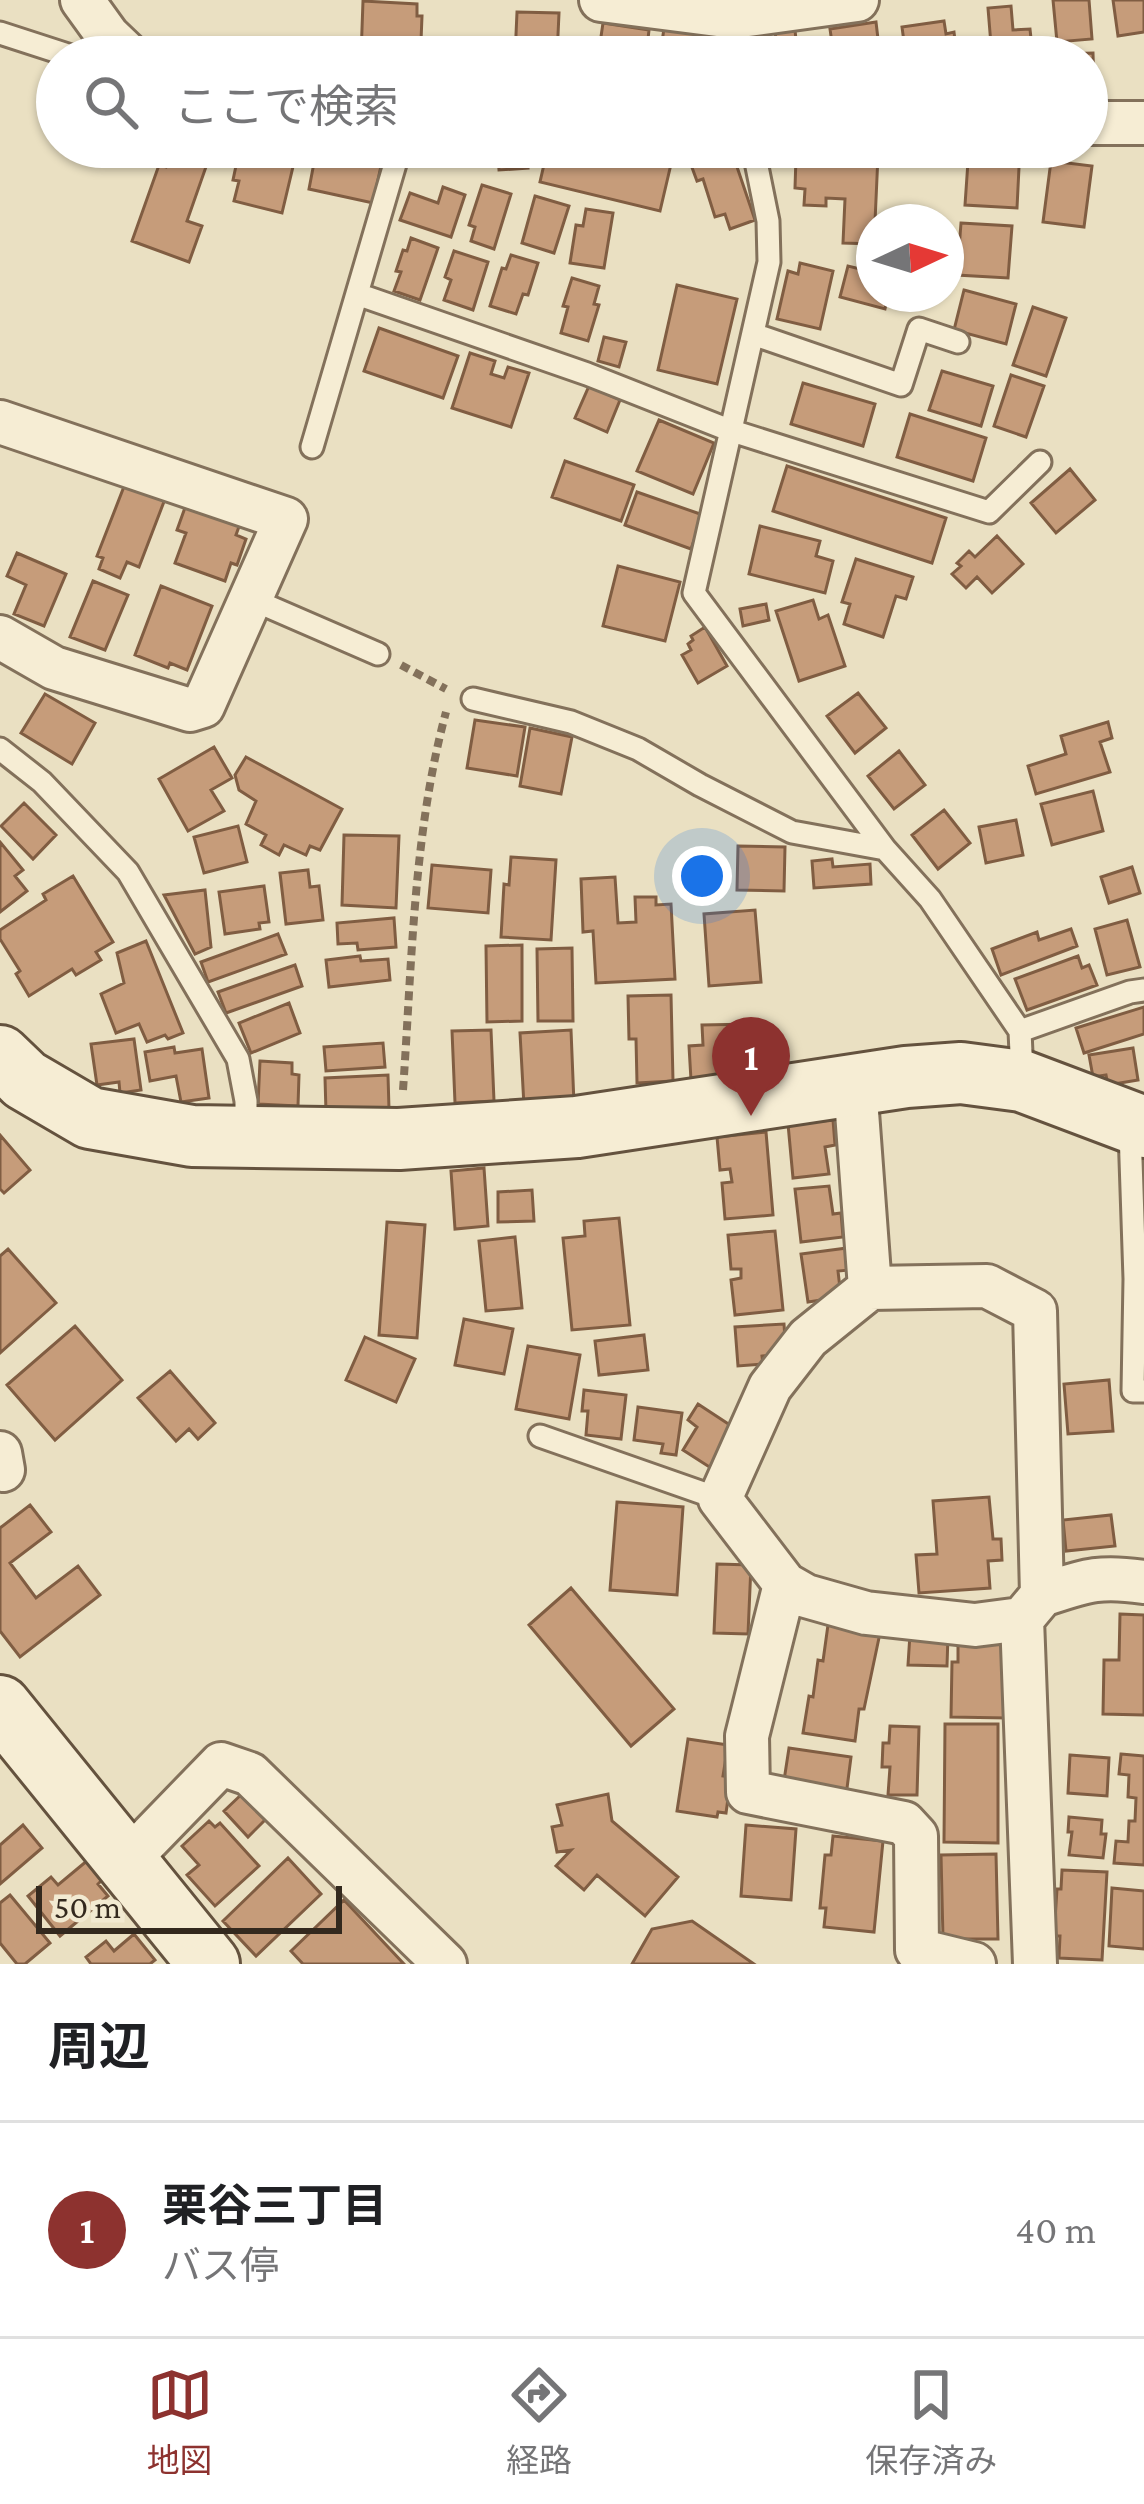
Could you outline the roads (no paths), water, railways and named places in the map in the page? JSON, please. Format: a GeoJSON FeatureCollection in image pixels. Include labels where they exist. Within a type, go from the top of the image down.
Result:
{"type":"FeatureCollection","features":[{"type":"Feature","properties":{"kind":"street"},"geometry":{"type":"LineString","coordinates":[[82,0],[109,36]]}},
{"type":"Feature","properties":{"kind":"street"},"geometry":{"type":"LineString","coordinates":[[601,0],[732,36]]}},
{"type":"Feature","properties":{"kind":"street"},"geometry":{"type":"LineString","coordinates":[[739,36],[842,1]]}},
{"type":"Feature","properties":{"kind":"street"},"geometry":{"type":"LineString","coordinates":[[1108,123],[1144,123]]}},
{"type":"Feature","properties":{"kind":"street"},"geometry":{"type":"LineString","coordinates":[[0,422],[286,519],[203,706],[190,710],[54,668],[0,637]]}},
{"type":"Feature","properties":{"kind":"street"},"geometry":{"type":"LineString","coordinates":[[0,1056],[25,1080],[89,1118],[192,1136],[400,1139],[577,1127],[855,1084],[961,1073],[1021,1056],[1137,1125]]}},
{"type":"Feature","properties":{"kind":"street"},"geometry":{"type":"LineString","coordinates":[[855,1084],[870,1288]]}},
{"type":"Feature","properties":{"kind":"street"},"geometry":{"type":"LineString","coordinates":[[1034,1964],[1032,1607],[1034,1311],[987,1286],[870,1288],[808,1338],[770,1388],[720,1498],[785,1584],[806,1596],[866,1612],[975,1625],[1032,1607],[1085,1581],[1110,1577],[1144,1582]]}},
{"type":"Feature","properties":{"kind":"street"},"geometry":{"type":"LineString","coordinates":[[785,1584],[747,1736],[748,1792],[904,1823],[916,1836],[917,1950],[974,1964]]}},
{"type":"Feature","properties":{"kind":"street"},"geometry":{"type":"LineString","coordinates":[[0,1706],[208,1964]]}},
{"type":"Feature","properties":{"kind":"street"},"geometry":{"type":"LineString","coordinates":[[126,1862],[221,1764],[250,1774],[445,1964]]}},
{"type":"Feature","properties":{"kind":"lane"},"geometry":{"type":"LineString","coordinates":[[0,33],[36,45]]}},
{"type":"Feature","properties":{"kind":"lane"},"geometry":{"type":"LineString","coordinates":[[312,447],[394,168]]}},
{"type":"Feature","properties":{"kind":"lane"},"geometry":{"type":"LineString","coordinates":[[757,168],[768,221],[769,262],[694,593],[885,849],[930,899],[1021,1056],[1130,992],[1144,990]]}},
{"type":"Feature","properties":{"kind":"lane"},"geometry":{"type":"LineString","coordinates":[[357,294],[587,374],[729,430],[989,512],[1040,462]]}},
{"type":"Feature","properties":{"kind":"lane"},"geometry":{"type":"LineString","coordinates":[[753,334],[901,385],[919,329],[958,342]]}},
{"type":"Feature","properties":{"kind":"lane"},"geometry":{"type":"LineString","coordinates":[[251,599],[378,654]]}},
{"type":"Feature","properties":{"kind":"lane"},"geometry":{"type":"LineString","coordinates":[[473,699],[571,722],[638,748],[793,832],[885,849]]}},
{"type":"Feature","properties":{"kind":"lane"},"geometry":{"type":"LineString","coordinates":[[0,749],[42,782],[128,872],[238,1059],[246,1101],[246,1137]]}},
{"type":"Feature","properties":{"kind":"lane"},"geometry":{"type":"LineString","coordinates":[[1137,1125],[1139,1279],[1133,1391],[1144,1391]]}},
{"type":"Feature","properties":{"kind":"lane"},"geometry":{"type":"LineString","coordinates":[[541,1436],[720,1498]]}},
{"type":"Feature","properties":{"kind":"place","name":"栗谷三丁目"},"geometry":{"type":"Point","coordinates":[751,1116]}}]}
